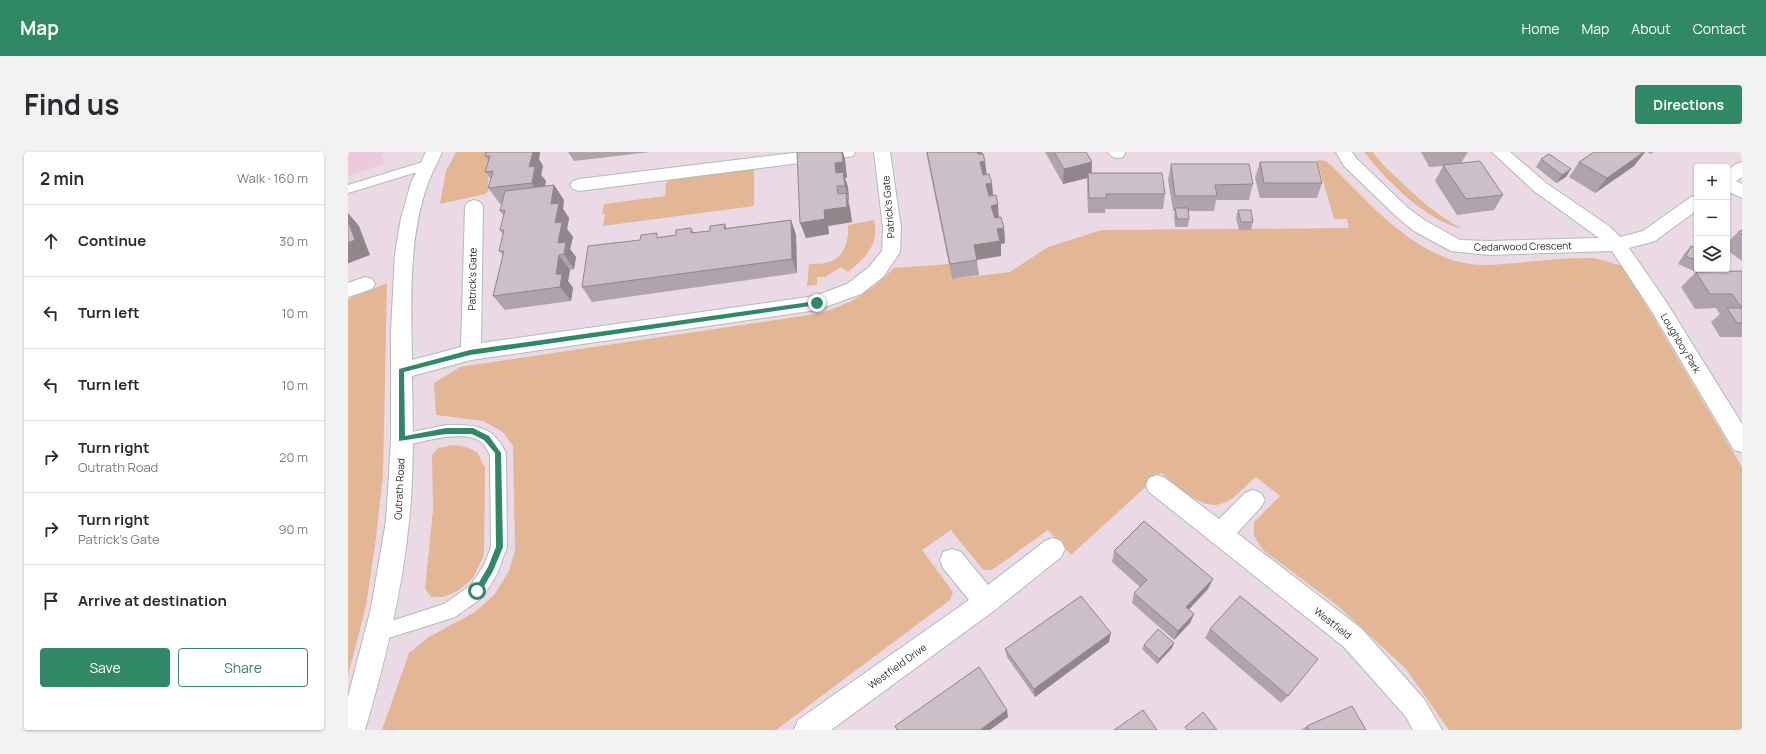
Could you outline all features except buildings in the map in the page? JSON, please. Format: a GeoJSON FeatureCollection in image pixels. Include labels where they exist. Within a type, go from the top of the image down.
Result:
{"type":"FeatureCollection","features":[{"type":"Feature","properties":{"kind":"street"},"geometry":{"type":"LineString","coordinates":[[579,185],[847,152]]}},
{"type":"Feature","properties":{"kind":"street","name":"Patrick's Gate"},"geometry":{"type":"LineString","coordinates":[[401,371],[470,352],[817,303],[854,288],[876,272],[890,252],[892,228],[882,152]]}},
{"type":"Feature","properties":{"kind":"street","name":"Cedarwood Crescent"},"geometry":{"type":"LineString","coordinates":[[1344,152],[1350,162],[1403,213],[1420,226],[1444,240],[1458,246],[1488,248],[1617,244],[1649,236],[1694,203]]}},
{"type":"Feature","properties":{"kind":"street"},"geometry":{"type":"LineString","coordinates":[[1500,152],[1540,187],[1603,231],[1617,244]]}},
{"type":"Feature","properties":{"kind":"street","name":"Outrath Road"},"geometry":{"type":"LineString","coordinates":[[352,730],[367,681],[379,633],[396,533],[402,440],[401,371],[403,270],[411,213],[430,159]]}},
{"type":"Feature","properties":{"kind":"street"},"geometry":{"type":"LineString","coordinates":[[1730,177],[1742,168]]}},
{"type":"Feature","properties":{"kind":"street"},"geometry":{"type":"LineString","coordinates":[[1730,185],[1742,192]]}},
{"type":"Feature","properties":{"kind":"street","name":"Patrick's Gate"},"geometry":{"type":"LineString","coordinates":[[470,352],[474,206]]}},
{"type":"Feature","properties":{"kind":"street","name":"Loughboy Park"},"geometry":{"type":"LineString","coordinates":[[1617,244],[1658,305],[1742,443]]}},
{"type":"Feature","properties":{"kind":"street","name":"Westfield"},"geometry":{"type":"LineString","coordinates":[[1157,485],[1353,638],[1415,708],[1428,730]]}},
{"type":"Feature","properties":{"kind":"street"},"geometry":{"type":"LineString","coordinates":[[1220,534],[1253,500]]}},
{"type":"Feature","properties":{"kind":"street","name":"Westfield Drive"},"geometry":{"type":"LineString","coordinates":[[808,730],[986,602],[1053,549]]}},
{"type":"Feature","properties":{"kind":"street"},"geometry":{"type":"LineString","coordinates":[[952,560],[986,602]]}},
{"type":"Feature","properties":{"kind":"lane"},"geometry":{"type":"LineString","coordinates":[[348,189],[430,159]]}},
{"type":"Feature","properties":{"kind":"lane"},"geometry":{"type":"LineString","coordinates":[[379,633],[449,611],[466,599],[477,591],[491,569],[499,547],[498,453],[487,438],[473,431],[446,431],[402,440]]}},
{"type":"Feature","properties":{"kind":"shaded area"},"geometry":{"type":"Polygon","coordinates":[[[348,152],[387,152],[381,155],[384,164],[348,176],[348,152]]]}},
{"type":"Feature","properties":{"kind":"shaded area"},"geometry":{"type":"Polygon","coordinates":[[[456,152],[489,152],[488,191],[485,194],[440,204],[446,171],[456,152]]]}},
{"type":"Feature","properties":{"kind":"shaded area"},"geometry":{"type":"Polygon","coordinates":[[[1364,152],[1373,152],[1384,166],[1420,199],[1436,212],[1463,229],[1449,225],[1421,209],[1384,175],[1364,152]]]}},
{"type":"Feature","properties":{"kind":"shaded area"},"geometry":{"type":"Polygon","coordinates":[[[1317,160],[1325,161],[1330,164],[1381,215],[1400,231],[1420,245],[1441,256],[1464,263],[1487,265],[1590,258],[1623,266],[1742,467],[1742,730],[1449,730],[1406,669],[1338,606],[1263,550],[1254,536],[1254,522],[1280,496],[1256,477],[1230,500],[1221,504],[1211,504],[1193,498],[1161,473],[1071,555],[1048,530],[992,570],[983,570],[951,530],[922,550],[953,592],[950,600],[776,730],[382,730],[409,653],[429,637],[475,612],[494,595],[509,571],[515,550],[513,446],[503,432],[483,421],[436,415],[434,383],[460,367],[822,313],[852,301],[874,286],[894,268],[949,264],[952,279],[1010,272],[1048,247],[1102,230],[1349,228],[1347,219],[1334,219],[1317,160]]]}},
{"type":"Feature","properties":{"kind":"shaded area"},"geometry":{"type":"Polygon","coordinates":[[[754,169],[754,206],[603,226],[605,214],[602,214],[604,204],[665,196],[666,183],[669,180],[754,169]]]}},
{"type":"Feature","properties":{"kind":"shaded area"},"geometry":{"type":"Polygon","coordinates":[[[874,220],[875,237],[873,244],[870,250],[860,261],[848,272],[841,267],[825,277],[817,277],[817,285],[807,286],[809,264],[830,262],[841,254],[846,245],[848,225],[874,220]]]}},
{"type":"Feature","properties":{"kind":"shaded area"},"geometry":{"type":"Polygon","coordinates":[[[387,283],[383,475],[366,606],[348,676],[348,299],[387,283]]]}},
{"type":"Feature","properties":{"kind":"shaded area"},"geometry":{"type":"Polygon","coordinates":[[[453,445],[466,447],[477,452],[485,468],[484,555],[473,578],[458,591],[443,597],[431,597],[425,589],[433,510],[432,455],[438,448],[453,445]]]}},
{"type":"Feature","properties":{"kind":"route"},"geometry":{"type":"LineString","coordinates":[[477,591],[491,569],[499,547],[498,453],[487,438],[473,431],[446,431],[402,440],[401,371],[470,352],[817,303]]}}]}
